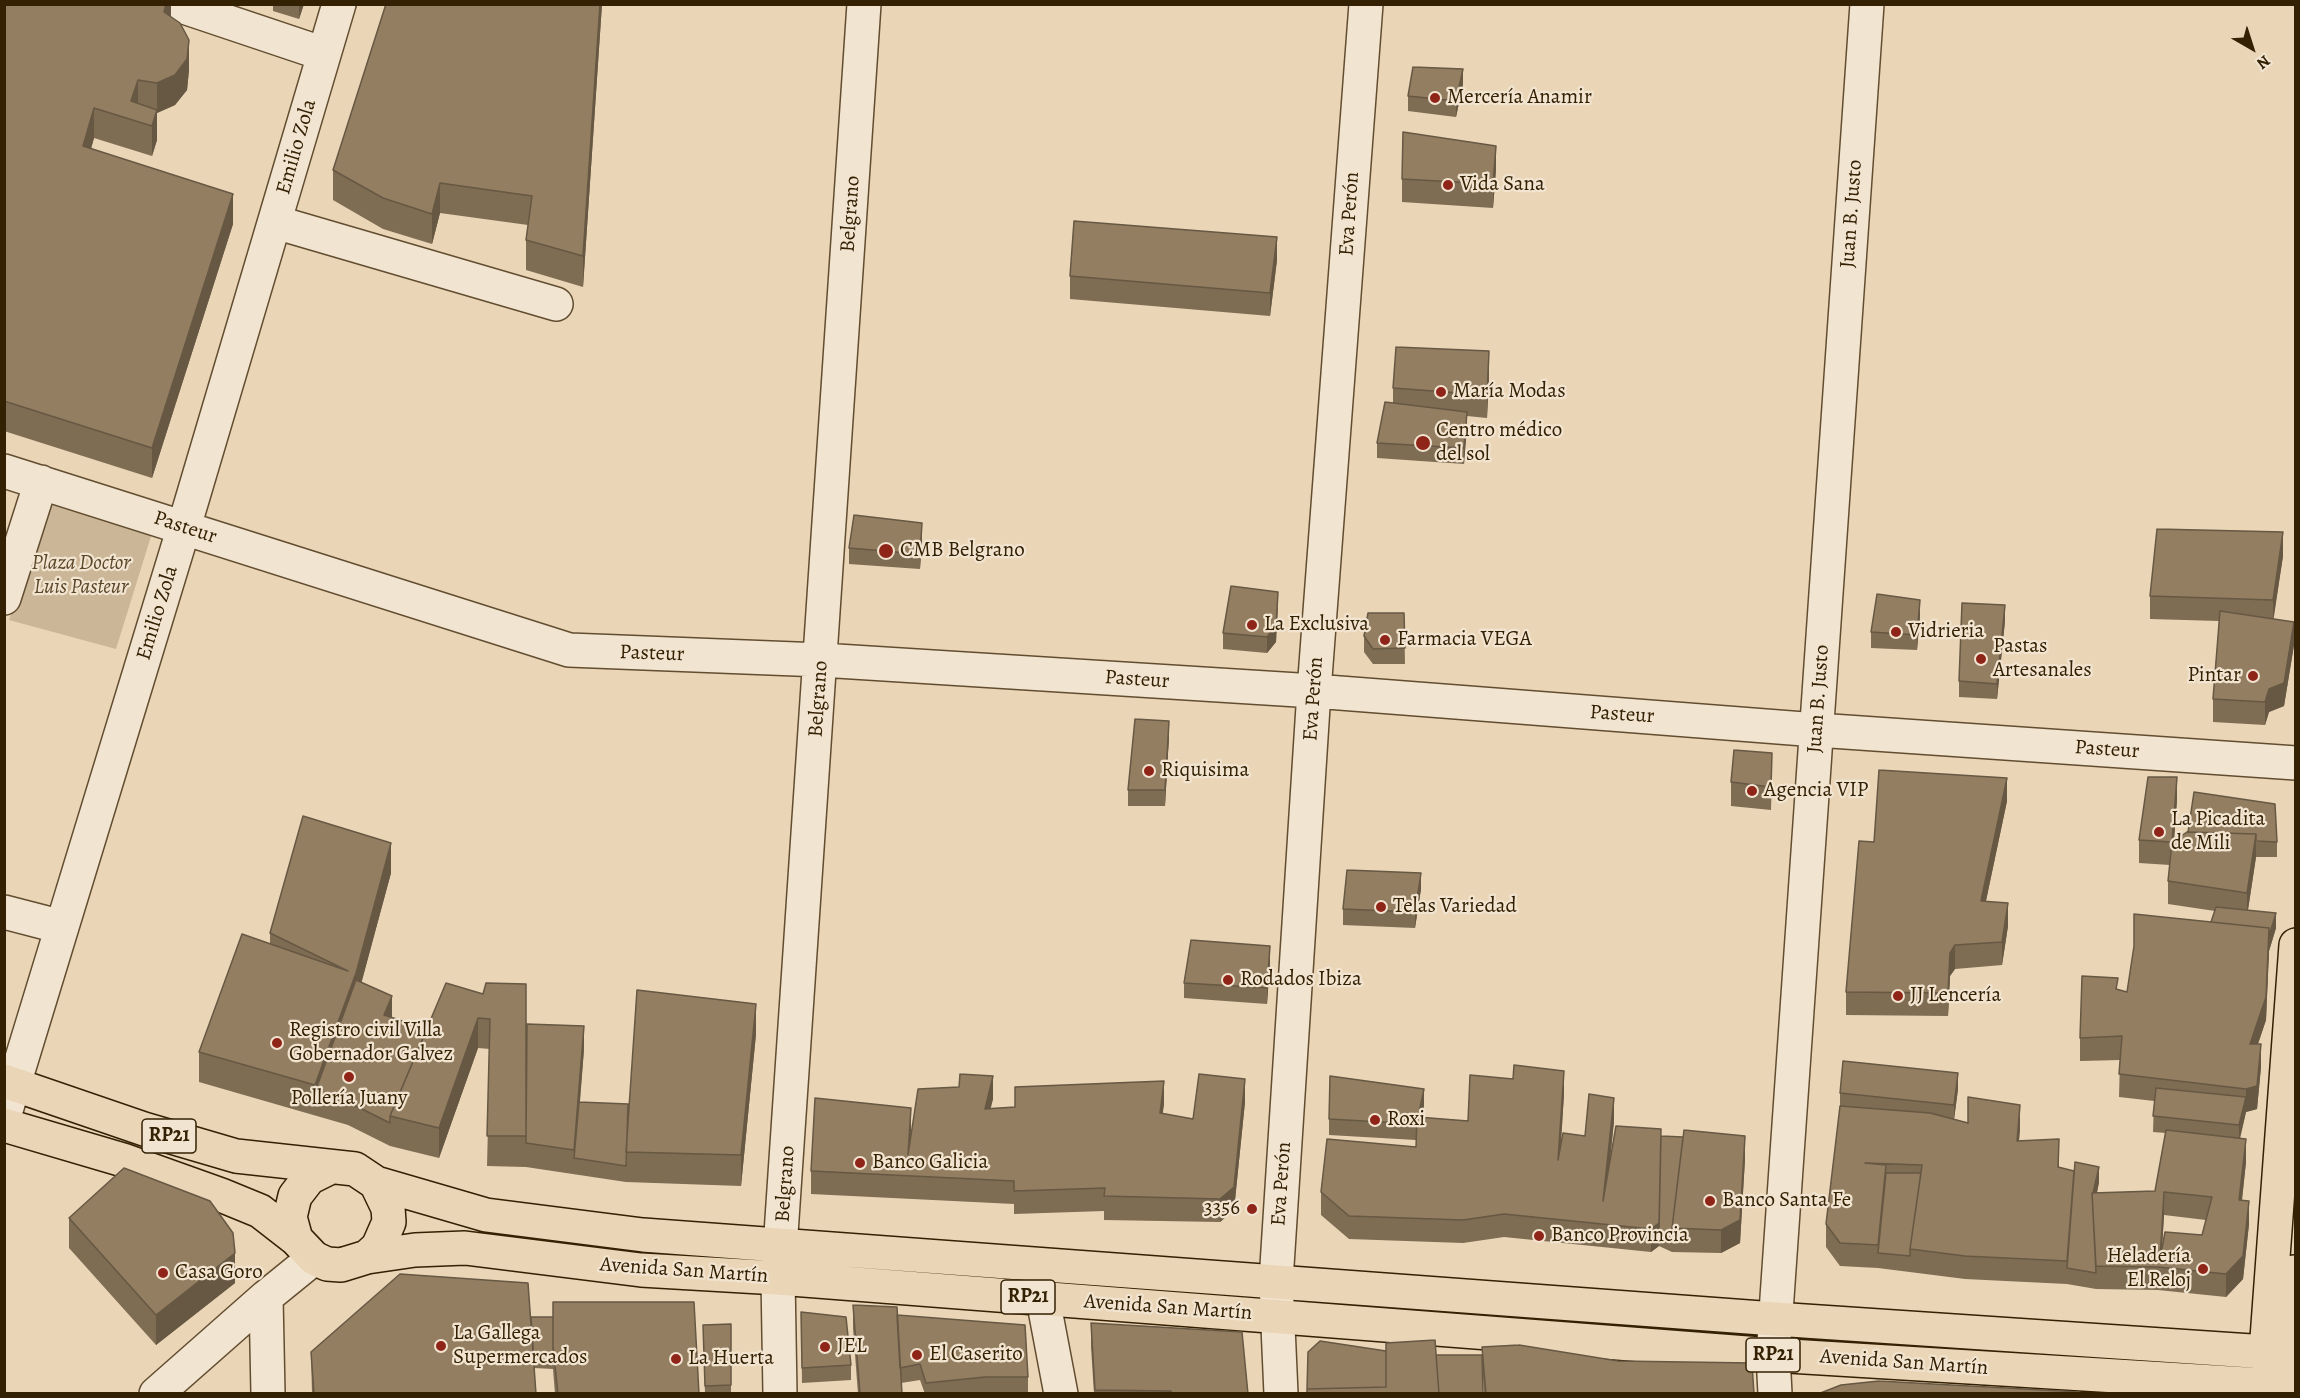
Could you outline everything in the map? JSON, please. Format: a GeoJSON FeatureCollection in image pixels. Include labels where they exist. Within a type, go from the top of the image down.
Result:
{"type":"FeatureCollection","features":[{"type":"Feature","properties":{"kind":"main road"},"geometry":{"type":"LineString","coordinates":[[2278,1388],[2295,945]]}},
{"type":"Feature","properties":{"kind":"main road","name":"Avenida San Martín"},"geometry":{"type":"LineString","coordinates":[[9,1083],[144,1129],[236,1156],[329,1168],[355,1169],[376,1183],[486,1215],[643,1235],[782,1243],[1775,1319],[2281,1353]]}},
{"type":"Feature","properties":{"kind":"main road","name":"Avenida San Martín"},"geometry":{"type":"LineString","coordinates":[[4,1125],[189,1182],[260,1211],[305,1249],[327,1264],[341,1265],[368,1257],[415,1250],[465,1248],[640,1270],[778,1278],[1773,1355],[2278,1388]]}},
{"type":"Feature","properties":{"kind":"main road"},"geometry":{"type":"LineString","coordinates":[[305,1249],[290,1217],[295,1196],[309,1178],[329,1168]]}},
{"type":"Feature","properties":{"kind":"main road"},"geometry":{"type":"LineString","coordinates":[[368,1257],[385,1235],[388,1222],[388,1208],[376,1183]]}},
{"type":"Feature","properties":{"kind":"main road"},"geometry":{"type":"LineString","coordinates":[[2295,1253],[2291,1311],[2295,1338]]}},
{"type":"Feature","properties":{"kind":"street"},"geometry":{"type":"LineString","coordinates":[[175,4],[324,54]]}},
{"type":"Feature","properties":{"kind":"street","name":"Emilio Zola"},"geometry":{"type":"LineString","coordinates":[[4,1117],[9,1083],[62,927],[184,527],[339,4]]}},
{"type":"Feature","properties":{"kind":"street","name":"Belgrano"},"geometry":{"type":"LineString","coordinates":[[780,1394],[778,1278],[864,4]]}},
{"type":"Feature","properties":{"kind":"street","name":"Eva Perón"},"geometry":{"type":"LineString","coordinates":[[1281,1394],[1276,1281],[1314,691],[1366,4]]}},
{"type":"Feature","properties":{"kind":"street","name":"Juan B. Justo"},"geometry":{"type":"LineString","coordinates":[[1775,1394],[1773,1355],[1775,1319],[1867,4]]}},
{"type":"Feature","properties":{"kind":"street"},"geometry":{"type":"LineString","coordinates":[[274,222],[556,304]]}},
{"type":"Feature","properties":{"kind":"street","name":"Pasteur"},"geometry":{"type":"LineString","coordinates":[[4,471],[569,651],[821,660],[1314,691],[1817,730],[2295,763]]}},
{"type":"Feature","properties":{"kind":"street"},"geometry":{"type":"LineString","coordinates":[[4,598],[41,482]]}},
{"type":"Feature","properties":{"kind":"street"},"geometry":{"type":"LineString","coordinates":[[4,912],[62,927]]}},
{"type":"Feature","properties":{"kind":"street"},"geometry":{"type":"LineString","coordinates":[[156,1394],[266,1297],[305,1249]]}},
{"type":"Feature","properties":{"kind":"street"},"geometry":{"type":"LineString","coordinates":[[242,1394],[267,1383],[266,1297]]}},
{"type":"Feature","properties":{"kind":"street"},"geometry":{"type":"LineString","coordinates":[[1043,1299],[1061,1394]]}},
{"type":"Feature","properties":{"kind":"green space","name":"Plaza Doctor Luis Pasteur"},"geometry":{"type":"Polygon","coordinates":[[[48,499],[152,533],[116,649],[9,620],[48,499]]]}},
{"type":"Feature","properties":{"kind":"building"},"geometry":{"type":"Polygon","coordinates":[[[4,4],[166,4],[164,12],[180,23],[189,40],[187,59],[175,75],[157,83],[138,80],[131,101],[157,110],[152,126],[94,108],[83,146],[233,194],[152,448],[4,401],[4,4]]]}},
{"type":"Feature","properties":{"kind":"building"},"geometry":{"type":"Polygon","coordinates":[[[386,4],[600,4],[583,256],[526,240],[532,196],[440,183],[432,214],[383,198],[333,170],[386,4]]]}},
{"type":"Feature","properties":{"kind":"building"},"geometry":{"type":"Polygon","coordinates":[[[1413,67],[1463,69],[1456,101],[1408,96],[1413,67]]]}},
{"type":"Feature","properties":{"kind":"building"},"geometry":{"type":"Polygon","coordinates":[[[1403,132],[1496,146],[1493,184],[1402,179],[1403,132]]]}},
{"type":"Feature","properties":{"kind":"building"},"geometry":{"type":"Polygon","coordinates":[[[1074,221],[1277,237],[1270,293],[1070,276],[1074,221]]]}},
{"type":"Feature","properties":{"kind":"building"},"geometry":{"type":"Polygon","coordinates":[[[1396,347],[1489,351],[1487,395],[1393,388],[1396,347]]]}},
{"type":"Feature","properties":{"kind":"building"},"geometry":{"type":"Polygon","coordinates":[[[1385,402],[1467,412],[1464,448],[1377,443],[1385,402]]]}},
{"type":"Feature","properties":{"kind":"building"},"geometry":{"type":"Polygon","coordinates":[[[854,515],[922,523],[920,554],[849,548],[854,515]]]}},
{"type":"Feature","properties":{"kind":"building"},"geometry":{"type":"Polygon","coordinates":[[[2157,529],[2283,532],[2273,600],[2150,596],[2157,529]]]}},
{"type":"Feature","properties":{"kind":"building","name":"La Exclusiva"},"geometry":{"type":"Polygon","coordinates":[[[1231,586],[1278,592],[1276,626],[1267,637],[1223,633],[1231,586]]]}},
{"type":"Feature","properties":{"kind":"building"},"geometry":{"type":"Polygon","coordinates":[[[1877,594],[1920,600],[1917,635],[1871,632],[1877,594]]]}},
{"type":"Feature","properties":{"kind":"building","name":"Pastas Artesanales"},"geometry":{"type":"Polygon","coordinates":[[[1962,603],[2005,605],[1997,684],[1959,681],[1962,603]]]}},
{"type":"Feature","properties":{"kind":"building","name":"Pintar"},"geometry":{"type":"Polygon","coordinates":[[[2220,611],[2294,622],[2284,683],[2269,689],[2265,702],[2213,699],[2220,611]]]}},
{"type":"Feature","properties":{"kind":"building"},"geometry":{"type":"Polygon","coordinates":[[[1368,613],[1404,613],[1405,648],[1373,649],[1364,636],[1368,613]]]}},
{"type":"Feature","properties":{"kind":"building","name":"Riquisima"},"geometry":{"type":"Polygon","coordinates":[[[1135,719],[1169,721],[1165,790],[1128,790],[1135,719]]]}},
{"type":"Feature","properties":{"kind":"building"},"geometry":{"type":"Polygon","coordinates":[[[1734,750],[1772,753],[1771,787],[1731,782],[1734,750]]]}},
{"type":"Feature","properties":{"kind":"building"},"geometry":{"type":"Polygon","coordinates":[[[1879,770],[2007,778],[1981,901],[2008,903],[2002,942],[1955,945],[1950,953],[1948,993],[1846,992],[1859,841],[1874,842],[1879,770]]]}},
{"type":"Feature","properties":{"kind":"building"},"geometry":{"type":"Polygon","coordinates":[[[2148,777],[2177,777],[2172,842],[2139,840],[2148,777]]]}},
{"type":"Feature","properties":{"kind":"building"},"geometry":{"type":"Polygon","coordinates":[[[2194,792],[2275,804],[2277,842],[2256,841],[2256,834],[2188,832],[2194,792]]]}},
{"type":"Feature","properties":{"kind":"building"},"geometry":{"type":"Polygon","coordinates":[[[303,816],[391,843],[356,973],[315,1085],[199,1052],[242,934],[348,971],[270,933],[303,816]]]}},
{"type":"Feature","properties":{"kind":"building"},"geometry":{"type":"Polygon","coordinates":[[[2187,832],[2256,834],[2247,893],[2168,881],[2172,842],[2187,832]]]}},
{"type":"Feature","properties":{"kind":"building"},"geometry":{"type":"Polygon","coordinates":[[[1347,870],[1421,873],[1415,912],[1343,909],[1347,870]]]}},
{"type":"Feature","properties":{"kind":"building"},"geometry":{"type":"Polygon","coordinates":[[[2216,907],[2276,913],[2269,936],[2269,928],[2211,922],[2216,907]]]}},
{"type":"Feature","properties":{"kind":"building"},"geometry":{"type":"Polygon","coordinates":[[[2134,914],[2269,928],[2266,997],[2250,1044],[2261,1044],[2257,1086],[2246,1089],[2119,1074],[2122,1036],[2080,1038],[2082,976],[2118,978],[2116,989],[2127,992],[2134,946],[2134,914]]]}},
{"type":"Feature","properties":{"kind":"building","name":"Rodados Ibiza"},"geometry":{"type":"Polygon","coordinates":[[[1191,940],[1270,946],[1267,988],[1184,983],[1191,940]]]}},
{"type":"Feature","properties":{"kind":"building"},"geometry":{"type":"Polygon","coordinates":[[[356,980],[392,996],[384,1015],[427,1029],[390,1116],[390,1123],[348,1102],[315,1092],[356,980]]]}},
{"type":"Feature","properties":{"kind":"building"},"geometry":{"type":"Polygon","coordinates":[[[446,983],[483,994],[486,983],[526,984],[526,1136],[487,1136],[490,1019],[478,1018],[439,1128],[390,1116],[446,983]]]}},
{"type":"Feature","properties":{"kind":"building"},"geometry":{"type":"Polygon","coordinates":[[[637,990],[756,1004],[741,1155],[626,1152],[637,990]]]}},
{"type":"Feature","properties":{"kind":"building"},"geometry":{"type":"Polygon","coordinates":[[[527,1024],[584,1026],[574,1150],[526,1143],[527,1024]]]}},
{"type":"Feature","properties":{"kind":"building"},"geometry":{"type":"Polygon","coordinates":[[[1843,1061],[1958,1073],[1954,1105],[1840,1093],[1843,1061]]]}},
{"type":"Feature","properties":{"kind":"building"},"geometry":{"type":"Polygon","coordinates":[[[1514,1065],[1564,1071],[1558,1160],[1563,1133],[1585,1136],[1589,1094],[1614,1098],[1603,1201],[1616,1126],[1661,1129],[1659,1223],[1651,1229],[1504,1214],[1463,1220],[1349,1216],[1321,1192],[1327,1139],[1416,1147],[1417,1117],[1468,1121],[1470,1075],[1513,1079],[1514,1065]]]}},
{"type":"Feature","properties":{"kind":"building"},"geometry":{"type":"Polygon","coordinates":[[[960,1074],[993,1076],[985,1109],[1015,1107],[1015,1087],[1164,1081],[1160,1113],[1193,1119],[1199,1074],[1245,1079],[1234,1187],[1220,1199],[1104,1196],[1105,1188],[1014,1191],[1014,1181],[811,1171],[815,1098],[911,1108],[908,1155],[918,1089],[959,1087],[960,1074]]]}},
{"type":"Feature","properties":{"kind":"building"},"geometry":{"type":"Polygon","coordinates":[[[1330,1076],[1424,1089],[1417,1124],[1329,1119],[1330,1076]]]}},
{"type":"Feature","properties":{"kind":"building"},"geometry":{"type":"Polygon","coordinates":[[[2156,1088],[2246,1097],[2239,1125],[2153,1116],[2156,1088]]]}},
{"type":"Feature","properties":{"kind":"building"},"geometry":{"type":"Polygon","coordinates":[[[1968,1097],[2020,1105],[2017,1141],[2059,1139],[2058,1167],[2074,1171],[2067,1261],[1965,1256],[1910,1249],[1922,1165],[1865,1163],[1886,1165],[1878,1245],[1840,1243],[1826,1224],[1840,1106],[1930,1113],[1968,1123],[1968,1097]]]}},
{"type":"Feature","properties":{"kind":"building"},"geometry":{"type":"Polygon","coordinates":[[[579,1102],[628,1104],[626,1166],[574,1158],[579,1102]]]}},
{"type":"Feature","properties":{"kind":"building","name":"Banco Santa Fe"},"geometry":{"type":"Polygon","coordinates":[[[1684,1130],[1745,1136],[1740,1220],[1721,1230],[1672,1228],[1684,1130]]]}},
{"type":"Feature","properties":{"kind":"building"},"geometry":{"type":"Polygon","coordinates":[[[2166,1130],[2246,1139],[2239,1200],[2249,1201],[2243,1256],[2226,1274],[2158,1267],[2096,1266],[2092,1193],[2155,1191],[2166,1130]],[[2164,1192],[2160,1259],[2165,1232],[2202,1235],[2212,1197],[2164,1192]]]}},
{"type":"Feature","properties":{"kind":"building"},"geometry":{"type":"Polygon","coordinates":[[[1661,1136],[1683,1137],[1672,1236],[1659,1231],[1661,1136]]]}},
{"type":"Feature","properties":{"kind":"building"},"geometry":{"type":"Polygon","coordinates":[[[2075,1162],[2099,1167],[2092,1193],[2096,1273],[2067,1268],[2075,1162]]]}},
{"type":"Feature","properties":{"kind":"building","name":"Casa Goro"},"geometry":{"type":"Polygon","coordinates":[[[124,1168],[210,1201],[233,1233],[235,1253],[156,1315],[69,1218],[124,1168]]]}},
{"type":"Feature","properties":{"kind":"building"},"geometry":{"type":"Polygon","coordinates":[[[1886,1173],[1921,1173],[1910,1256],[1878,1253],[1886,1173]]]}},
{"type":"Feature","properties":{"kind":"building","name":"La Gallega Supermercados"},"geometry":{"type":"Polygon","coordinates":[[[400,1274],[528,1283],[536,1394],[314,1394],[311,1352],[400,1274]]]}},
{"type":"Feature","properties":{"kind":"building"},"geometry":{"type":"Polygon","coordinates":[[[553,1302],[694,1302],[699,1394],[558,1394],[553,1346],[553,1302]]]}},
{"type":"Feature","properties":{"kind":"building"},"geometry":{"type":"Polygon","coordinates":[[[853,1305],[897,1307],[902,1394],[860,1394],[853,1305]]]}},
{"type":"Feature","properties":{"kind":"building","name":"JEL"},"geometry":{"type":"Polygon","coordinates":[[[801,1312],[846,1317],[851,1365],[802,1368],[801,1312]]]}},
{"type":"Feature","properties":{"kind":"building"},"geometry":{"type":"Polygon","coordinates":[[[897,1315],[1025,1325],[1028,1377],[985,1377],[926,1383],[920,1364],[900,1368],[897,1315]]]}},
{"type":"Feature","properties":{"kind":"building"},"geometry":{"type":"Polygon","coordinates":[[[531,1317],[553,1317],[553,1361],[534,1360],[531,1317]]]}},
{"type":"Feature","properties":{"kind":"building"},"geometry":{"type":"Polygon","coordinates":[[[1091,1323],[1242,1332],[1248,1394],[1171,1394],[1171,1391],[1095,1390],[1091,1323]]]}},
{"type":"Feature","properties":{"kind":"building"},"geometry":{"type":"Polygon","coordinates":[[[731,1324],[731,1385],[705,1386],[703,1325],[731,1324]]]}},
{"type":"Feature","properties":{"kind":"building"},"geometry":{"type":"Polygon","coordinates":[[[1435,1340],[1439,1394],[1307,1394],[1307,1389],[1386,1387],[1386,1343],[1435,1340]]]}},
{"type":"Feature","properties":{"kind":"building"},"geometry":{"type":"Polygon","coordinates":[[[1320,1341],[1386,1351],[1386,1387],[1307,1389],[1308,1352],[1320,1341]]]}},
{"type":"Feature","properties":{"kind":"building"},"geometry":{"type":"Polygon","coordinates":[[[1519,1345],[1618,1361],[1752,1363],[1754,1394],[1486,1394],[1482,1347],[1519,1345]]]}},
{"type":"Feature","properties":{"kind":"building"},"geometry":{"type":"Polygon","coordinates":[[[1436,1355],[1482,1355],[1483,1394],[1439,1394],[1436,1355]]]}},
{"type":"Feature","properties":{"kind":"building"},"geometry":{"type":"Polygon","coordinates":[[[1879,1381],[2079,1392],[2079,1394],[1818,1394],[1841,1385],[1879,1381]]]}},
{"type":"Feature","properties":{"kind":"place","name":"Mercería Anamir"},"geometry":{"type":"Point","coordinates":[1435,98]}},
{"type":"Feature","properties":{"kind":"place","name":"Vida Sana"},"geometry":{"type":"Point","coordinates":[1448,185]}},
{"type":"Feature","properties":{"kind":"place","name":"María Modas"},"geometry":{"type":"Point","coordinates":[1441,392]}},
{"type":"Feature","properties":{"kind":"place","name":"Centro médico del sol"},"geometry":{"type":"Point","coordinates":[1423,443]}},
{"type":"Feature","properties":{"kind":"place","name":"CMB Belgrano"},"geometry":{"type":"Point","coordinates":[886,551]}},
{"type":"Feature","properties":{"kind":"place","name":"La Exclusiva"},"geometry":{"type":"Point","coordinates":[1252,625]}},
{"type":"Feature","properties":{"kind":"place","name":"Vidrieria"},"geometry":{"type":"Point","coordinates":[1896,632]}},
{"type":"Feature","properties":{"kind":"place","name":"Farmacia VEGA"},"geometry":{"type":"Point","coordinates":[1385,640]}},
{"type":"Feature","properties":{"kind":"place","name":"Pastas Artesanales"},"geometry":{"type":"Point","coordinates":[1981,659]}},
{"type":"Feature","properties":{"kind":"place","name":"Pintar"},"geometry":{"type":"Point","coordinates":[2253,676]}},
{"type":"Feature","properties":{"kind":"place","name":"Riquisima"},"geometry":{"type":"Point","coordinates":[1149,771]}},
{"type":"Feature","properties":{"kind":"place","name":"Agencia VIP"},"geometry":{"type":"Point","coordinates":[1752,791]}},
{"type":"Feature","properties":{"kind":"place","name":"La Picadita de Mili"},"geometry":{"type":"Point","coordinates":[2159,832]}},
{"type":"Feature","properties":{"kind":"place","name":"Telas Variedad"},"geometry":{"type":"Point","coordinates":[1381,907]}},
{"type":"Feature","properties":{"kind":"place","name":"Rodados Ibiza"},"geometry":{"type":"Point","coordinates":[1228,980]}},
{"type":"Feature","properties":{"kind":"place","name":"JJ Lencería"},"geometry":{"type":"Point","coordinates":[1898,996]}},
{"type":"Feature","properties":{"kind":"place","name":"Registro civil Villa Gobernador Galvez"},"geometry":{"type":"Point","coordinates":[277,1043]}},
{"type":"Feature","properties":{"kind":"place","name":"Pollería Juany"},"geometry":{"type":"Point","coordinates":[349,1077]}},
{"type":"Feature","properties":{"kind":"place","name":"Roxi"},"geometry":{"type":"Point","coordinates":[1375,1120]}},
{"type":"Feature","properties":{"kind":"place","name":"Banco Galicia"},"geometry":{"type":"Point","coordinates":[860,1163]}},
{"type":"Feature","properties":{"kind":"place","name":"Banco Santa Fe"},"geometry":{"type":"Point","coordinates":[1710,1201]}},
{"type":"Feature","properties":{"kind":"place","name":"3356"},"geometry":{"type":"Point","coordinates":[1252,1209]}},
{"type":"Feature","properties":{"kind":"place","name":"Banco Provincia"},"geometry":{"type":"Point","coordinates":[1539,1236]}},
{"type":"Feature","properties":{"kind":"place","name":"Heladería El Reloj"},"geometry":{"type":"Point","coordinates":[2203,1269]}},
{"type":"Feature","properties":{"kind":"place","name":"Casa Goro"},"geometry":{"type":"Point","coordinates":[163,1273]}},
{"type":"Feature","properties":{"kind":"place","name":"La Gallega Supermercados"},"geometry":{"type":"Point","coordinates":[441,1346]}},
{"type":"Feature","properties":{"kind":"place","name":"JEL"},"geometry":{"type":"Point","coordinates":[825,1347]}},
{"type":"Feature","properties":{"kind":"place","name":"El Caserito"},"geometry":{"type":"Point","coordinates":[917,1355]}},
{"type":"Feature","properties":{"kind":"place","name":"La Huerta"},"geometry":{"type":"Point","coordinates":[676,1359]}}]}
